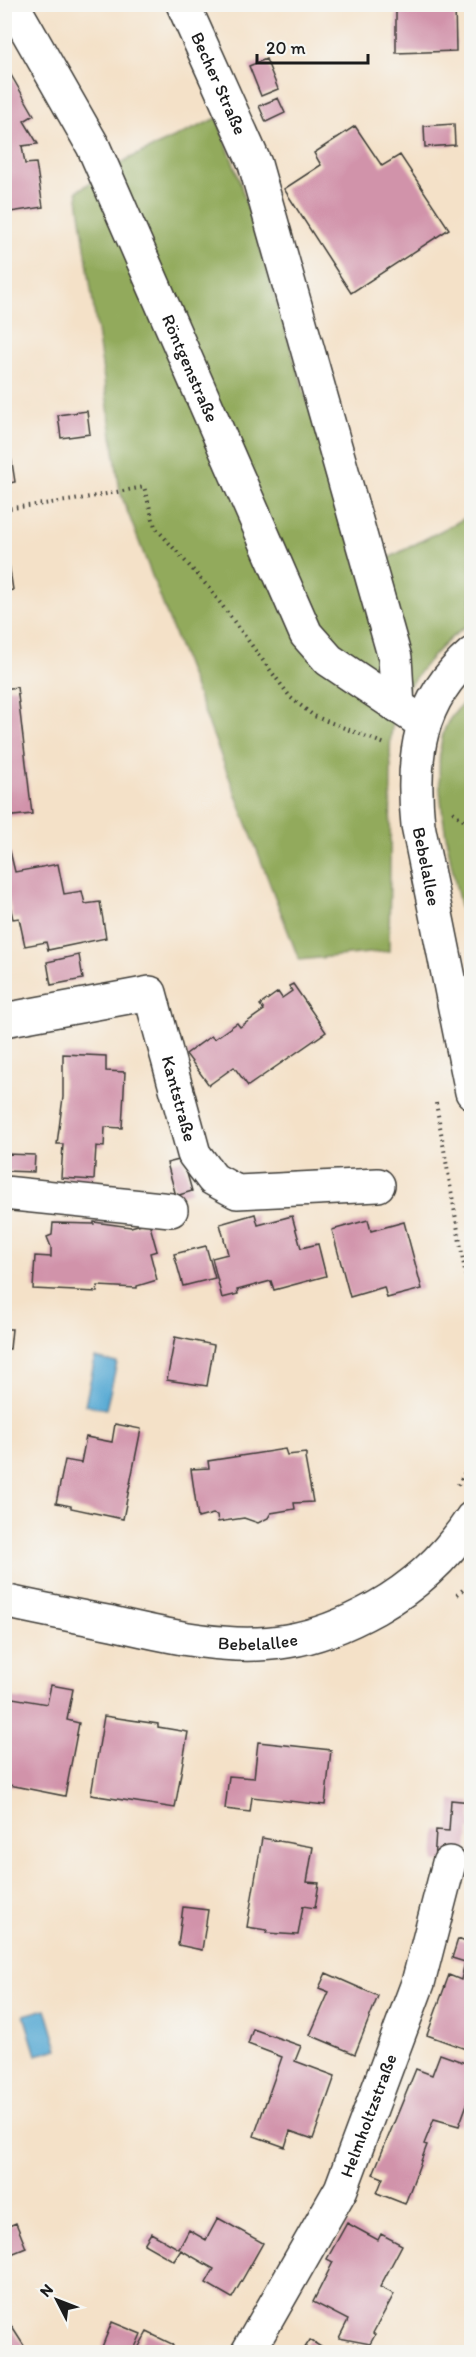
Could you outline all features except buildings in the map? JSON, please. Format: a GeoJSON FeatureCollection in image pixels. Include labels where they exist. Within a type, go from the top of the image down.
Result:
{"type":"FeatureCollection","features":[{"type":"Feature","properties":{"kind":"street","name":"Röntgenstraße"},"geometry":{"type":"LineString","coordinates":[[12,4],[93,146],[306,634],[329,660],[410,715]]}},
{"type":"Feature","properties":{"kind":"street","name":"Becher Straße"},"geometry":{"type":"LineString","coordinates":[[183,4],[255,164],[410,715]]}},
{"type":"Feature","properties":{"kind":"street","name":"Bebelallee"},"geometry":{"type":"LineString","coordinates":[[471,654],[410,715],[418,825],[471,1092]]}},
{"type":"Feature","properties":{"kind":"street","name":"Kantstraße"},"geometry":{"type":"LineString","coordinates":[[4,1020],[150,993],[194,1155],[213,1179],[237,1192],[378,1185]]}},
{"type":"Feature","properties":{"kind":"street"},"geometry":{"type":"LineString","coordinates":[[4,1193],[171,1210]]}},
{"type":"Feature","properties":{"kind":"street","name":"Bebelallee"},"geometry":{"type":"LineString","coordinates":[[4,1601],[209,1641],[267,1644],[288,1641],[324,1632],[352,1620],[388,1601],[419,1579],[440,1558],[462,1505]]}},
{"type":"Feature","properties":{"kind":"street","name":"Helmholtzstraße"},"geometry":{"type":"LineString","coordinates":[[248,2352],[341,2189],[418,1983],[449,1863]]}},
{"type":"Feature","properties":{"kind":"path"},"geometry":{"type":"LineString","coordinates":[[4,509],[74,500],[144,487],[155,527],[209,588],[291,698],[314,716],[388,745]]}},
{"type":"Feature","properties":{"kind":"path"},"geometry":{"type":"LineString","coordinates":[[462,1505],[465,1475],[471,1459]]}},
{"type":"Feature","properties":{"kind":"green space"},"geometry":{"type":"Polygon","coordinates":[[[217,118],[238,176],[359,570],[381,562],[471,515],[471,623],[450,639],[429,660],[411,684],[395,714],[392,729],[389,951],[299,960],[120,492],[77,191],[128,159],[217,118]]]}},
{"type":"Feature","properties":{"kind":"green space"},"geometry":{"type":"Polygon","coordinates":[[[471,694],[471,955],[446,836],[439,770],[441,743],[448,722],[471,694]]]}},
{"type":"Feature","properties":{"kind":"water"},"geometry":{"type":"Polygon","coordinates":[[[95,1358],[117,1363],[106,1409],[85,1405],[95,1358]]]}},
{"type":"Feature","properties":{"kind":"water"},"geometry":{"type":"Polygon","coordinates":[[[46,2009],[58,2049],[36,2055],[24,2015],[46,2009]]]}}]}
